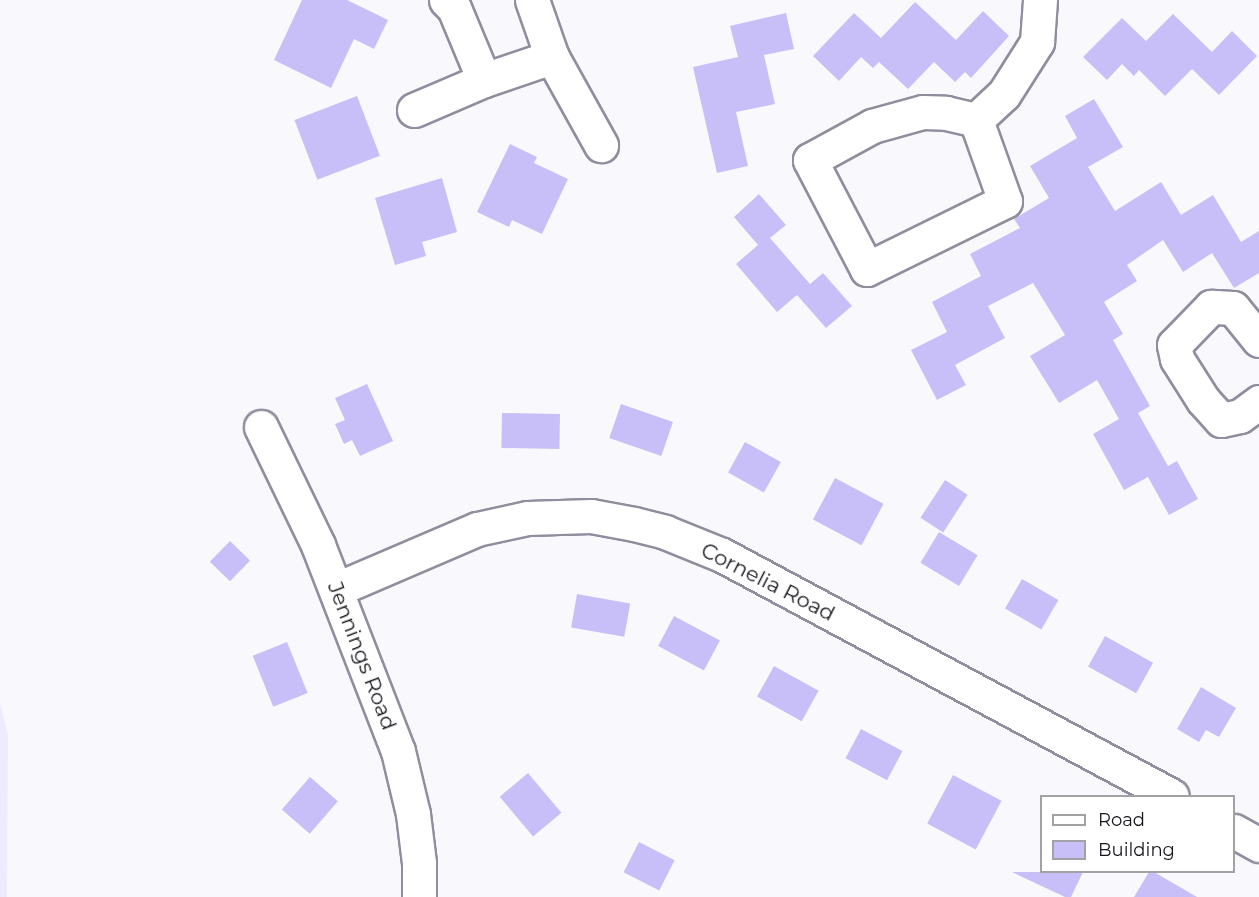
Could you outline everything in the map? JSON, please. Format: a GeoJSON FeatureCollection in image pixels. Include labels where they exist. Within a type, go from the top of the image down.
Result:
{"type":"FeatureCollection","features":[{"type":"Feature","properties":{"kind":"street"},"geometry":{"type":"LineString","coordinates":[[532,0],[552,57],[601,146]]}},
{"type":"Feature","properties":{"kind":"street"},"geometry":{"type":"LineString","coordinates":[[976,120],[1004,94],[1037,42],[1040,0]]}},
{"type":"Feature","properties":{"kind":"street"},"geometry":{"type":"LineString","coordinates":[[460,2],[484,80]]}},
{"type":"Feature","properties":{"kind":"street"},"geometry":{"type":"LineString","coordinates":[[414,110],[484,80],[552,57]]}},
{"type":"Feature","properties":{"kind":"street"},"geometry":{"type":"LineString","coordinates":[[923,112],[946,112],[976,120],[1005,201],[867,268],[810,160],[872,126],[923,112]]}},
{"type":"Feature","properties":{"kind":"street"},"geometry":{"type":"LineString","coordinates":[[1259,340],[1233,308],[1211,307],[1174,345],[1177,359],[1203,400],[1221,420],[1240,416],[1259,402]]}},
{"type":"Feature","properties":{"kind":"street","name":"Jennings Road"},"geometry":{"type":"LineString","coordinates":[[261,427],[337,589],[398,751],[413,814],[419,863],[419,897]]}},
{"type":"Feature","properties":{"kind":"street","name":"Cornelia Road"},"geometry":{"type":"LineString","coordinates":[[337,589],[477,529],[517,520],[591,516],[634,524],[664,532],[722,555],[1170,795]]}},
{"type":"Feature","properties":{"kind":"street"},"geometry":{"type":"LineString","coordinates":[[1235,832],[1259,845]]}},
{"type":"Feature","properties":{"kind":"shaded area"},"geometry":{"type":"Polygon","coordinates":[[[0,703],[8,734],[7,897],[0,897],[0,703]]]}},
{"type":"Feature","properties":{"kind":"building"},"geometry":{"type":"Polygon","coordinates":[[[302,0],[347,0],[388,20],[374,49],[354,39],[331,88],[274,60],[302,0]]]}},
{"type":"Feature","properties":{"kind":"building"},"geometry":{"type":"Polygon","coordinates":[[[915,2],[956,40],[983,11],[1009,36],[971,78],[965,72],[955,82],[934,62],[908,89],[879,62],[873,68],[861,57],[839,81],[813,56],[854,13],[881,38],[915,2]]]}},
{"type":"Feature","properties":{"kind":"building"},"geometry":{"type":"Polygon","coordinates":[[[786,13],[794,49],[764,55],[775,104],[736,112],[748,166],[717,173],[693,67],[738,57],[730,26],[786,13]]]}},
{"type":"Feature","properties":{"kind":"building"},"geometry":{"type":"Polygon","coordinates":[[[1173,14],[1212,52],[1232,31],[1257,56],[1219,95],[1192,69],[1165,96],[1139,70],[1134,76],[1122,64],[1107,80],[1083,57],[1122,18],[1146,41],[1173,14]]]}},
{"type":"Feature","properties":{"kind":"building"},"geometry":{"type":"Polygon","coordinates":[[[357,96],[380,156],[317,180],[294,120],[357,96]]]}},
{"type":"Feature","properties":{"kind":"building"},"geometry":{"type":"Polygon","coordinates":[[[1094,99],[1123,147],[1088,167],[1115,211],[1161,182],[1181,215],[1213,195],[1241,242],[1259,231],[1259,273],[1234,288],[1212,253],[1183,272],[1163,240],[1127,265],[1137,281],[1104,302],[1123,334],[1113,340],[1150,406],[1138,413],[1168,466],[1177,461],[1198,499],[1169,515],[1148,477],[1124,490],[1093,434],[1119,419],[1097,380],[1059,403],[1030,356],[1065,335],[1033,283],[988,306],[1005,338],[955,365],[966,385],[937,400],[911,350],[947,332],[932,302],[981,276],[970,254],[1020,228],[1014,219],[1049,198],[1030,166],[1077,138],[1065,116],[1094,99]]]}},
{"type":"Feature","properties":{"kind":"building"},"geometry":{"type":"Polygon","coordinates":[[[510,144],[537,157],[534,163],[568,179],[542,234],[512,220],[509,227],[477,212],[510,144]]]}},
{"type":"Feature","properties":{"kind":"building"},"geometry":{"type":"Polygon","coordinates":[[[442,178],[457,232],[422,242],[426,256],[395,265],[375,198],[442,178]]]}},
{"type":"Feature","properties":{"kind":"building"},"geometry":{"type":"Polygon","coordinates":[[[759,194],[786,225],[770,238],[810,284],[823,273],[852,306],[826,328],[797,295],[777,312],[736,264],[758,245],[734,217],[759,194]]]}},
{"type":"Feature","properties":{"kind":"building"},"geometry":{"type":"Polygon","coordinates":[[[367,384],[393,441],[360,456],[352,440],[344,444],[335,424],[345,420],[335,398],[367,384]]]}},
{"type":"Feature","properties":{"kind":"building"},"geometry":{"type":"Polygon","coordinates":[[[621,404],[673,422],[661,456],[609,438],[621,404]]]}},
{"type":"Feature","properties":{"kind":"building"},"geometry":{"type":"Polygon","coordinates":[[[502,413],[560,414],[559,449],[501,448],[502,413]]]}},
{"type":"Feature","properties":{"kind":"building"},"geometry":{"type":"Polygon","coordinates":[[[745,442],[781,462],[764,492],[728,473],[745,442]]]}},
{"type":"Feature","properties":{"kind":"building"},"geometry":{"type":"Polygon","coordinates":[[[835,478],[884,504],[861,545],[813,519],[835,478]]]}},
{"type":"Feature","properties":{"kind":"building"},"geometry":{"type":"Polygon","coordinates":[[[945,480],[968,495],[943,532],[920,518],[945,480]]]}},
{"type":"Feature","properties":{"kind":"building"},"geometry":{"type":"Polygon","coordinates":[[[939,532],[978,555],[959,586],[920,563],[939,532]]]}},
{"type":"Feature","properties":{"kind":"building"},"geometry":{"type":"Polygon","coordinates":[[[230,541],[250,560],[230,581],[210,562],[230,541]]]}},
{"type":"Feature","properties":{"kind":"building"},"geometry":{"type":"Polygon","coordinates":[[[1022,579],[1058,600],[1041,629],[1005,608],[1022,579]]]}},
{"type":"Feature","properties":{"kind":"building"},"geometry":{"type":"Polygon","coordinates":[[[577,594],[630,603],[624,637],[571,627],[577,594]]]}},
{"type":"Feature","properties":{"kind":"building"},"geometry":{"type":"Polygon","coordinates":[[[674,616],[720,640],[704,670],[658,646],[674,616]]]}},
{"type":"Feature","properties":{"kind":"building"},"geometry":{"type":"Polygon","coordinates":[[[1105,636],[1153,663],[1136,693],[1088,667],[1105,636]]]}},
{"type":"Feature","properties":{"kind":"building"},"geometry":{"type":"Polygon","coordinates":[[[287,642],[308,693],[273,707],[253,656],[287,642]]]}},
{"type":"Feature","properties":{"kind":"building"},"geometry":{"type":"Polygon","coordinates":[[[774,666],[819,691],[802,721],[757,697],[774,666]]]}},
{"type":"Feature","properties":{"kind":"building"},"geometry":{"type":"Polygon","coordinates":[[[1201,687],[1236,708],[1219,737],[1206,730],[1199,742],[1177,729],[1201,687]]]}},
{"type":"Feature","properties":{"kind":"building"},"geometry":{"type":"Polygon","coordinates":[[[861,729],[902,751],[887,780],[846,758],[861,729]]]}},
{"type":"Feature","properties":{"kind":"building"},"geometry":{"type":"Polygon","coordinates":[[[528,773],[561,813],[533,837],[500,797],[528,773]]]}},
{"type":"Feature","properties":{"kind":"building"},"geometry":{"type":"Polygon","coordinates":[[[953,775],[1002,801],[976,849],[927,824],[953,775]]]}},
{"type":"Feature","properties":{"kind":"building"},"geometry":{"type":"Polygon","coordinates":[[[310,777],[338,801],[310,834],[282,809],[310,777]]]}},
{"type":"Feature","properties":{"kind":"building"},"geometry":{"type":"Polygon","coordinates":[[[639,842],[675,860],[659,890],[624,872],[639,842]]]}},
{"type":"Feature","properties":{"kind":"building"},"geometry":{"type":"Polygon","coordinates":[[[1012,872],[1083,873],[1071,897],[1065,897],[1012,872]]]}},
{"type":"Feature","properties":{"kind":"building"},"geometry":{"type":"Polygon","coordinates":[[[1148,873],[1156,873],[1197,897],[1134,897],[1148,873]]]}}]}
